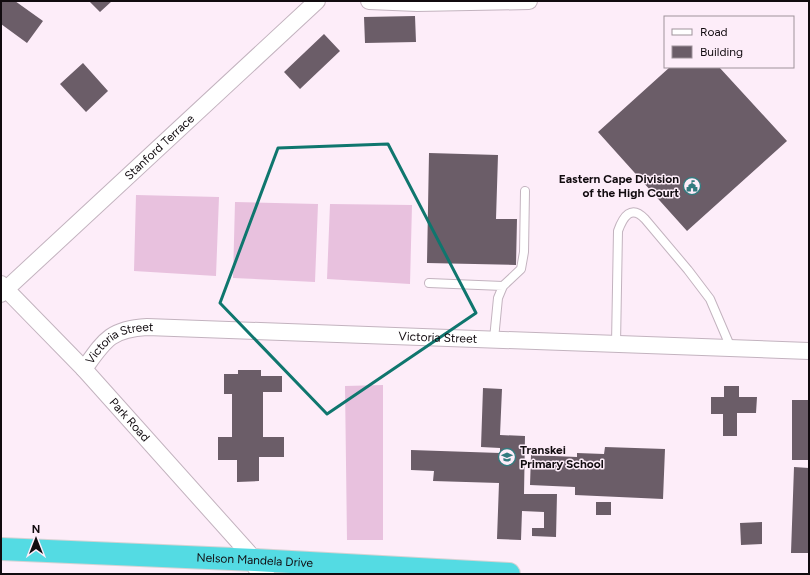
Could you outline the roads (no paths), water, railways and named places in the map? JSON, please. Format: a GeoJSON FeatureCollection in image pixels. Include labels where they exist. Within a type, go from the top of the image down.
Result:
{"type":"FeatureCollection","features":[{"type":"Feature","properties":{"kind":"highway","name":"Nelson Mandela Drive"},"geometry":{"type":"LineString","coordinates":[[1,549],[259,567],[509,574]]}},
{"type":"Feature","properties":{"kind":"street","name":"Stanford Terrace"},"geometry":{"type":"LineString","coordinates":[[3,289],[317,1]]}},
{"type":"Feature","properties":{"kind":"street"},"geometry":{"type":"LineString","coordinates":[[369,1],[416,3],[529,1]]}},
{"type":"Feature","properties":{"kind":"street","name":"Park Road"},"geometry":{"type":"LineString","coordinates":[[3,289],[84,369],[259,567]]}},
{"type":"Feature","properties":{"kind":"street","name":"Victoria Street"},"geometry":{"type":"LineString","coordinates":[[84,369],[101,346],[111,336],[132,328],[184,328],[809,351]]}},
{"type":"Feature","properties":{"kind":"street"},"geometry":{"type":"LineString","coordinates":[[809,340],[809,351]]}},
{"type":"Feature","properties":{"kind":"lane"},"geometry":{"type":"LineString","coordinates":[[494,339],[498,298],[503,286],[521,269],[524,252],[525,191]]}},
{"type":"Feature","properties":{"kind":"lane"},"geometry":{"type":"LineString","coordinates":[[616,344],[618,231],[621,222],[627,214],[632,212],[641,214],[710,299],[731,348]]}},
{"type":"Feature","properties":{"kind":"lane"},"geometry":{"type":"LineString","coordinates":[[429,283],[503,286]]}},
{"type":"Feature","properties":{"kind":"place","name":"Eastern Cape Division of the High Court"},"geometry":{"type":"Point","coordinates":[692,186]}},
{"type":"Feature","properties":{"kind":"place","name":"Transkei Primary School"},"geometry":{"type":"Point","coordinates":[507,457]}}]}
